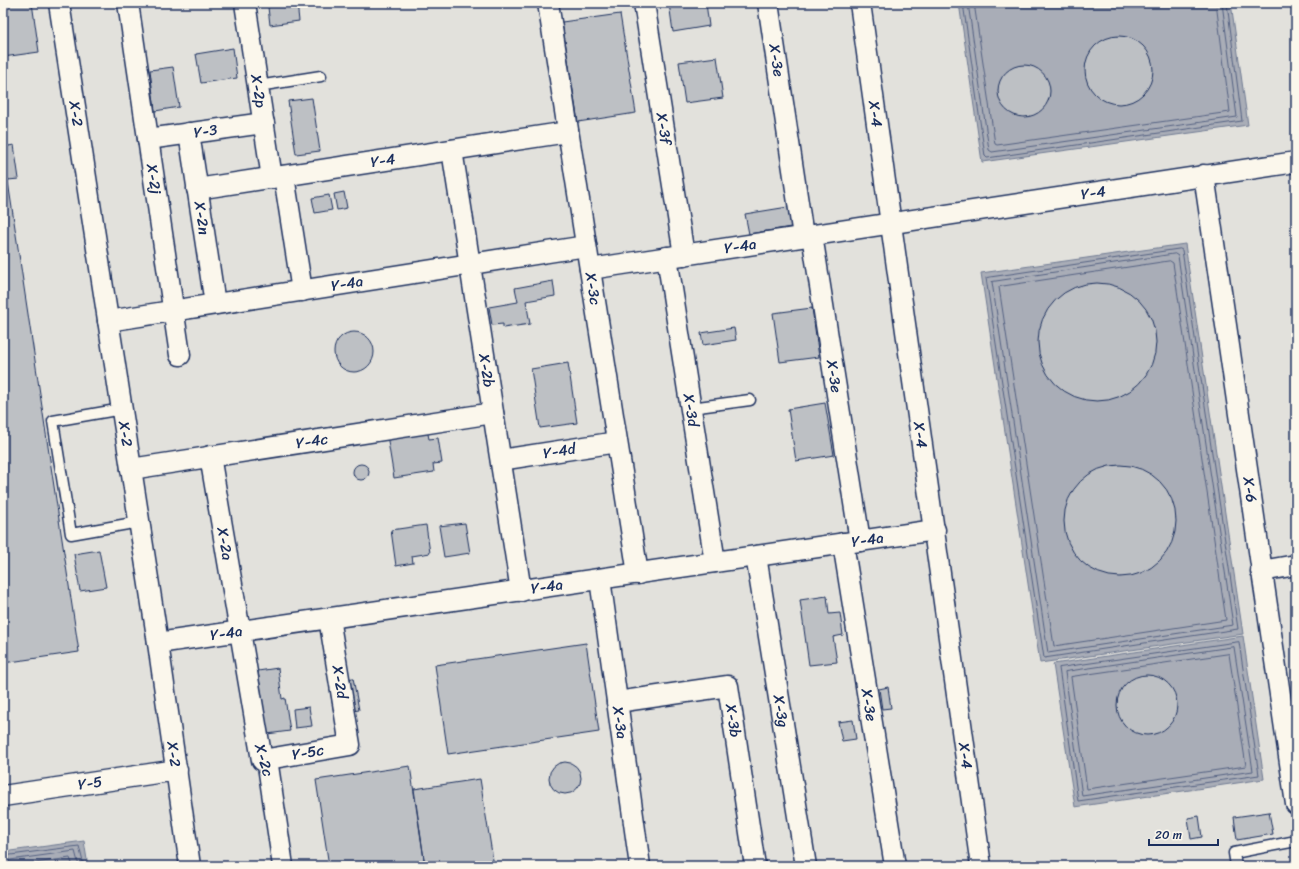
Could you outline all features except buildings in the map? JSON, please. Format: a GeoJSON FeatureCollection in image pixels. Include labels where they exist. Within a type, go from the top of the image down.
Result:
{"type":"FeatureCollection","features":[{"type":"Feature","properties":{"kind":"street","name":"X-2"},"geometry":{"type":"LineString","coordinates":[[59,3],[158,643],[190,866]]}},
{"type":"Feature","properties":{"kind":"street","name":"X-2j"},"geometry":{"type":"LineString","coordinates":[[128,3],[180,355]]}},
{"type":"Feature","properties":{"kind":"street","name":"X-2p"},"geometry":{"type":"LineString","coordinates":[[245,3],[264,123],[278,177],[302,291]]}},
{"type":"Feature","properties":{"kind":"street","name":"X-3c"},"geometry":{"type":"LineString","coordinates":[[548,3],[638,574]]}},
{"type":"Feature","properties":{"kind":"street","name":"X-3f"},"geometry":{"type":"LineString","coordinates":[[644,3],[676,256]]}},
{"type":"Feature","properties":{"kind":"street","name":"X-3e"},"geometry":{"type":"LineString","coordinates":[[768,3],[807,236],[852,542],[895,866]]}},
{"type":"Feature","properties":{"kind":"street","name":"X-4"},"geometry":{"type":"LineString","coordinates":[[860,3],[981,866]]}},
{"type":"Feature","properties":{"kind":"street","name":"Y-3"},"geometry":{"type":"LineString","coordinates":[[148,138],[264,123]]}},
{"type":"Feature","properties":{"kind":"street","name":"Y-4"},"geometry":{"type":"LineString","coordinates":[[197,190],[568,132]]}},
{"type":"Feature","properties":{"kind":"street","name":"X-2n"},"geometry":{"type":"LineString","coordinates":[[189,133],[216,304]]}},
{"type":"Feature","properties":{"kind":"street","name":"X-2b"},"geometry":{"type":"LineString","coordinates":[[452,150],[521,591]]}},
{"type":"Feature","properties":{"kind":"street","name":"Y-4"},"geometry":{"type":"LineString","coordinates":[[890,222],[1296,162]]}},
{"type":"Feature","properties":{"kind":"street","name":"X-6"},"geometry":{"type":"LineString","coordinates":[[1204,175],[1296,804]]}},
{"type":"Feature","properties":{"kind":"street","name":"Y-4a"},"geometry":{"type":"LineString","coordinates":[[590,269],[890,222]]}},
{"type":"Feature","properties":{"kind":"street","name":"Y-4a"},"geometry":{"type":"LineString","coordinates":[[108,321],[586,246]]}},
{"type":"Feature","properties":{"kind":"street","name":"X-3d"},"geometry":{"type":"LineString","coordinates":[[676,256],[691,408],[715,562]]}},
{"type":"Feature","properties":{"kind":"street","name":"Y-4c"},"geometry":{"type":"LineString","coordinates":[[131,469],[493,413]]}},
{"type":"Feature","properties":{"kind":"street","name":"Y-4d"},"geometry":{"type":"LineString","coordinates":[[501,460],[617,442]]}},
{"type":"Feature","properties":{"kind":"street","name":"X-2a"},"geometry":{"type":"LineString","coordinates":[[210,456],[240,632]]}},
{"type":"Feature","properties":{"kind":"street","name":"Y-4a"},"geometry":{"type":"LineString","coordinates":[[158,643],[935,530]]}},
{"type":"Feature","properties":{"kind":"street","name":"X-3g"},"geometry":{"type":"LineString","coordinates":[[756,556],[806,866]]}},
{"type":"Feature","properties":{"kind":"street"},"geometry":{"type":"LineString","coordinates":[[1261,570],[1296,565]]}},
{"type":"Feature","properties":{"kind":"street","name":"X-3a"},"geometry":{"type":"LineString","coordinates":[[600,579],[640,866]]}},
{"type":"Feature","properties":{"kind":"street","name":"X-2d"},"geometry":{"type":"LineString","coordinates":[[329,618],[350,745]]}},
{"type":"Feature","properties":{"kind":"street","name":"X-2c"},"geometry":{"type":"LineString","coordinates":[[240,632],[262,760],[267,759],[283,866]]}},
{"type":"Feature","properties":{"kind":"street","name":"X-3b"},"geometry":{"type":"LineString","coordinates":[[617,702],[728,686],[755,866]]}},
{"type":"Feature","properties":{"kind":"street","name":"Y-5c"},"geometry":{"type":"LineString","coordinates":[[267,759],[350,745]]}},
{"type":"Feature","properties":{"kind":"street","name":"Y-5"},"geometry":{"type":"LineString","coordinates":[[3,796],[177,770]]}},
{"type":"Feature","properties":{"kind":"lane"},"geometry":{"type":"LineString","coordinates":[[258,86],[321,76]]}},
{"type":"Feature","properties":{"kind":"lane"},"geometry":{"type":"LineString","coordinates":[[691,408],[750,400]]}},
{"type":"Feature","properties":{"kind":"lane"},"geometry":{"type":"LineString","coordinates":[[122,409],[53,421],[71,534],[139,522]]}},
{"type":"Feature","properties":{"kind":"lane"},"geometry":{"type":"LineString","coordinates":[[1236,866],[1234,853],[1296,841]]}},
{"type":"Feature","properties":{"kind":"shaded area"},"geometry":{"type":"Polygon","coordinates":[[[3,3],[1296,3],[1296,866],[3,866],[3,3]]]}},
{"type":"Feature","properties":{"kind":"water"},"geometry":{"type":"Polygon","coordinates":[[[959,3],[1231,3],[1248,125],[982,162],[959,3]]]}},
{"type":"Feature","properties":{"kind":"water"},"geometry":{"type":"Polygon","coordinates":[[[1185,244],[1243,634],[1040,663],[981,273],[1185,244]]]}},
{"type":"Feature","properties":{"kind":"water"},"geometry":{"type":"Polygon","coordinates":[[[1243,636],[1264,779],[1075,807],[1053,664],[1243,636]]]}},
{"type":"Feature","properties":{"kind":"water"},"geometry":{"type":"Polygon","coordinates":[[[84,841],[88,866],[3,866],[3,852],[84,841]]]}}]}
